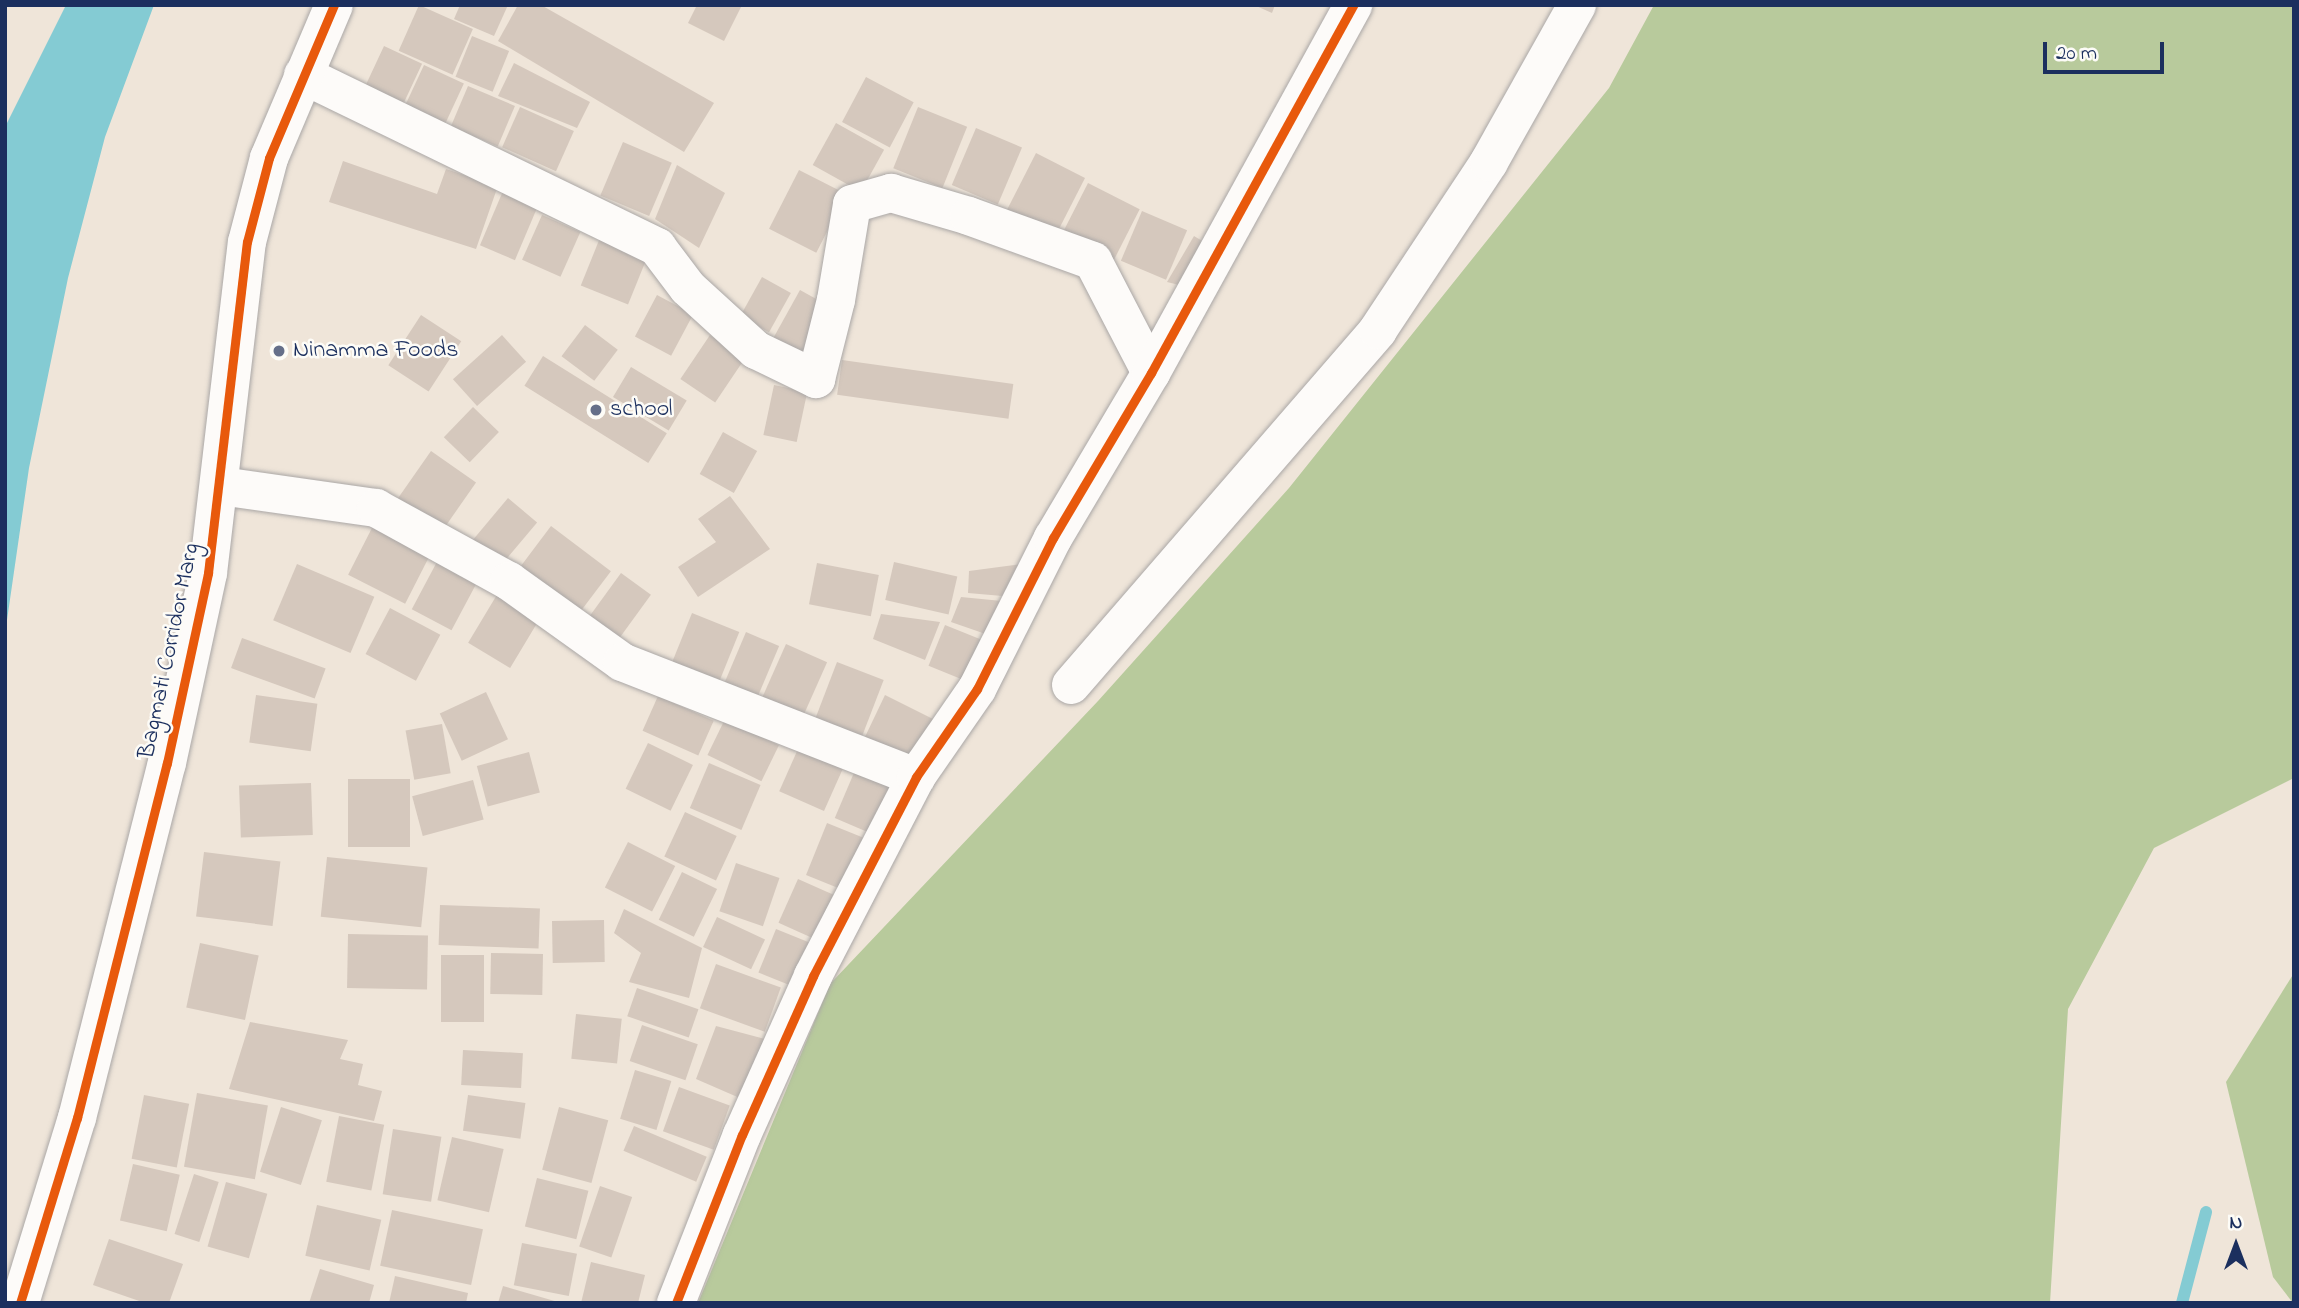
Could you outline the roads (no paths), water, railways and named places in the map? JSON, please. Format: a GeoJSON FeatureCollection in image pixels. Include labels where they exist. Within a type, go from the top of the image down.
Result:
{"type":"FeatureCollection","features":[{"type":"Feature","properties":{"kind":"street","name":"Bagmati Corridor Marg"},"geometry":{"type":"LineString","coordinates":[[20,1303],[77,1118],[167,763],[208,573],[221,486],[247,242],[269,158],[334,5]]}},
{"type":"Feature","properties":{"kind":"street"},"geometry":{"type":"LineString","coordinates":[[676,1303],[742,1135],[808,988],[916,778],[977,689],[1053,538],[1151,373],[1353,5]]}},
{"type":"Feature","properties":{"kind":"street"},"geometry":{"type":"LineString","coordinates":[[1071,685],[1378,330],[1489,162],[1577,5]]}},
{"type":"Feature","properties":{"kind":"street"},"geometry":{"type":"LineString","coordinates":[[303,75],[657,247],[688,288],[756,350],[816,379],[836,300],[852,204],[891,193],[969,216],[1093,261],[1151,373]]}},
{"type":"Feature","properties":{"kind":"street"},"geometry":{"type":"LineString","coordinates":[[221,486],[376,508],[509,581],[622,662],[916,778]]}},
{"type":"Feature","properties":{"kind":"water"},"geometry":{"type":"Polygon","coordinates":[[[66,5],[154,5],[105,137],[68,278],[29,468],[5,634],[5,127],[66,5]]]}},
{"type":"Feature","properties":{"kind":"waterway"},"geometry":{"type":"LineString","coordinates":[[2182,1303],[2206,1212]]}},
{"type":"Feature","properties":{"kind":"place","name":"Ninamma Foods"},"geometry":{"type":"Point","coordinates":[279,351]}},
{"type":"Feature","properties":{"kind":"place","name":"school"},"geometry":{"type":"Point","coordinates":[596,410]}}]}
